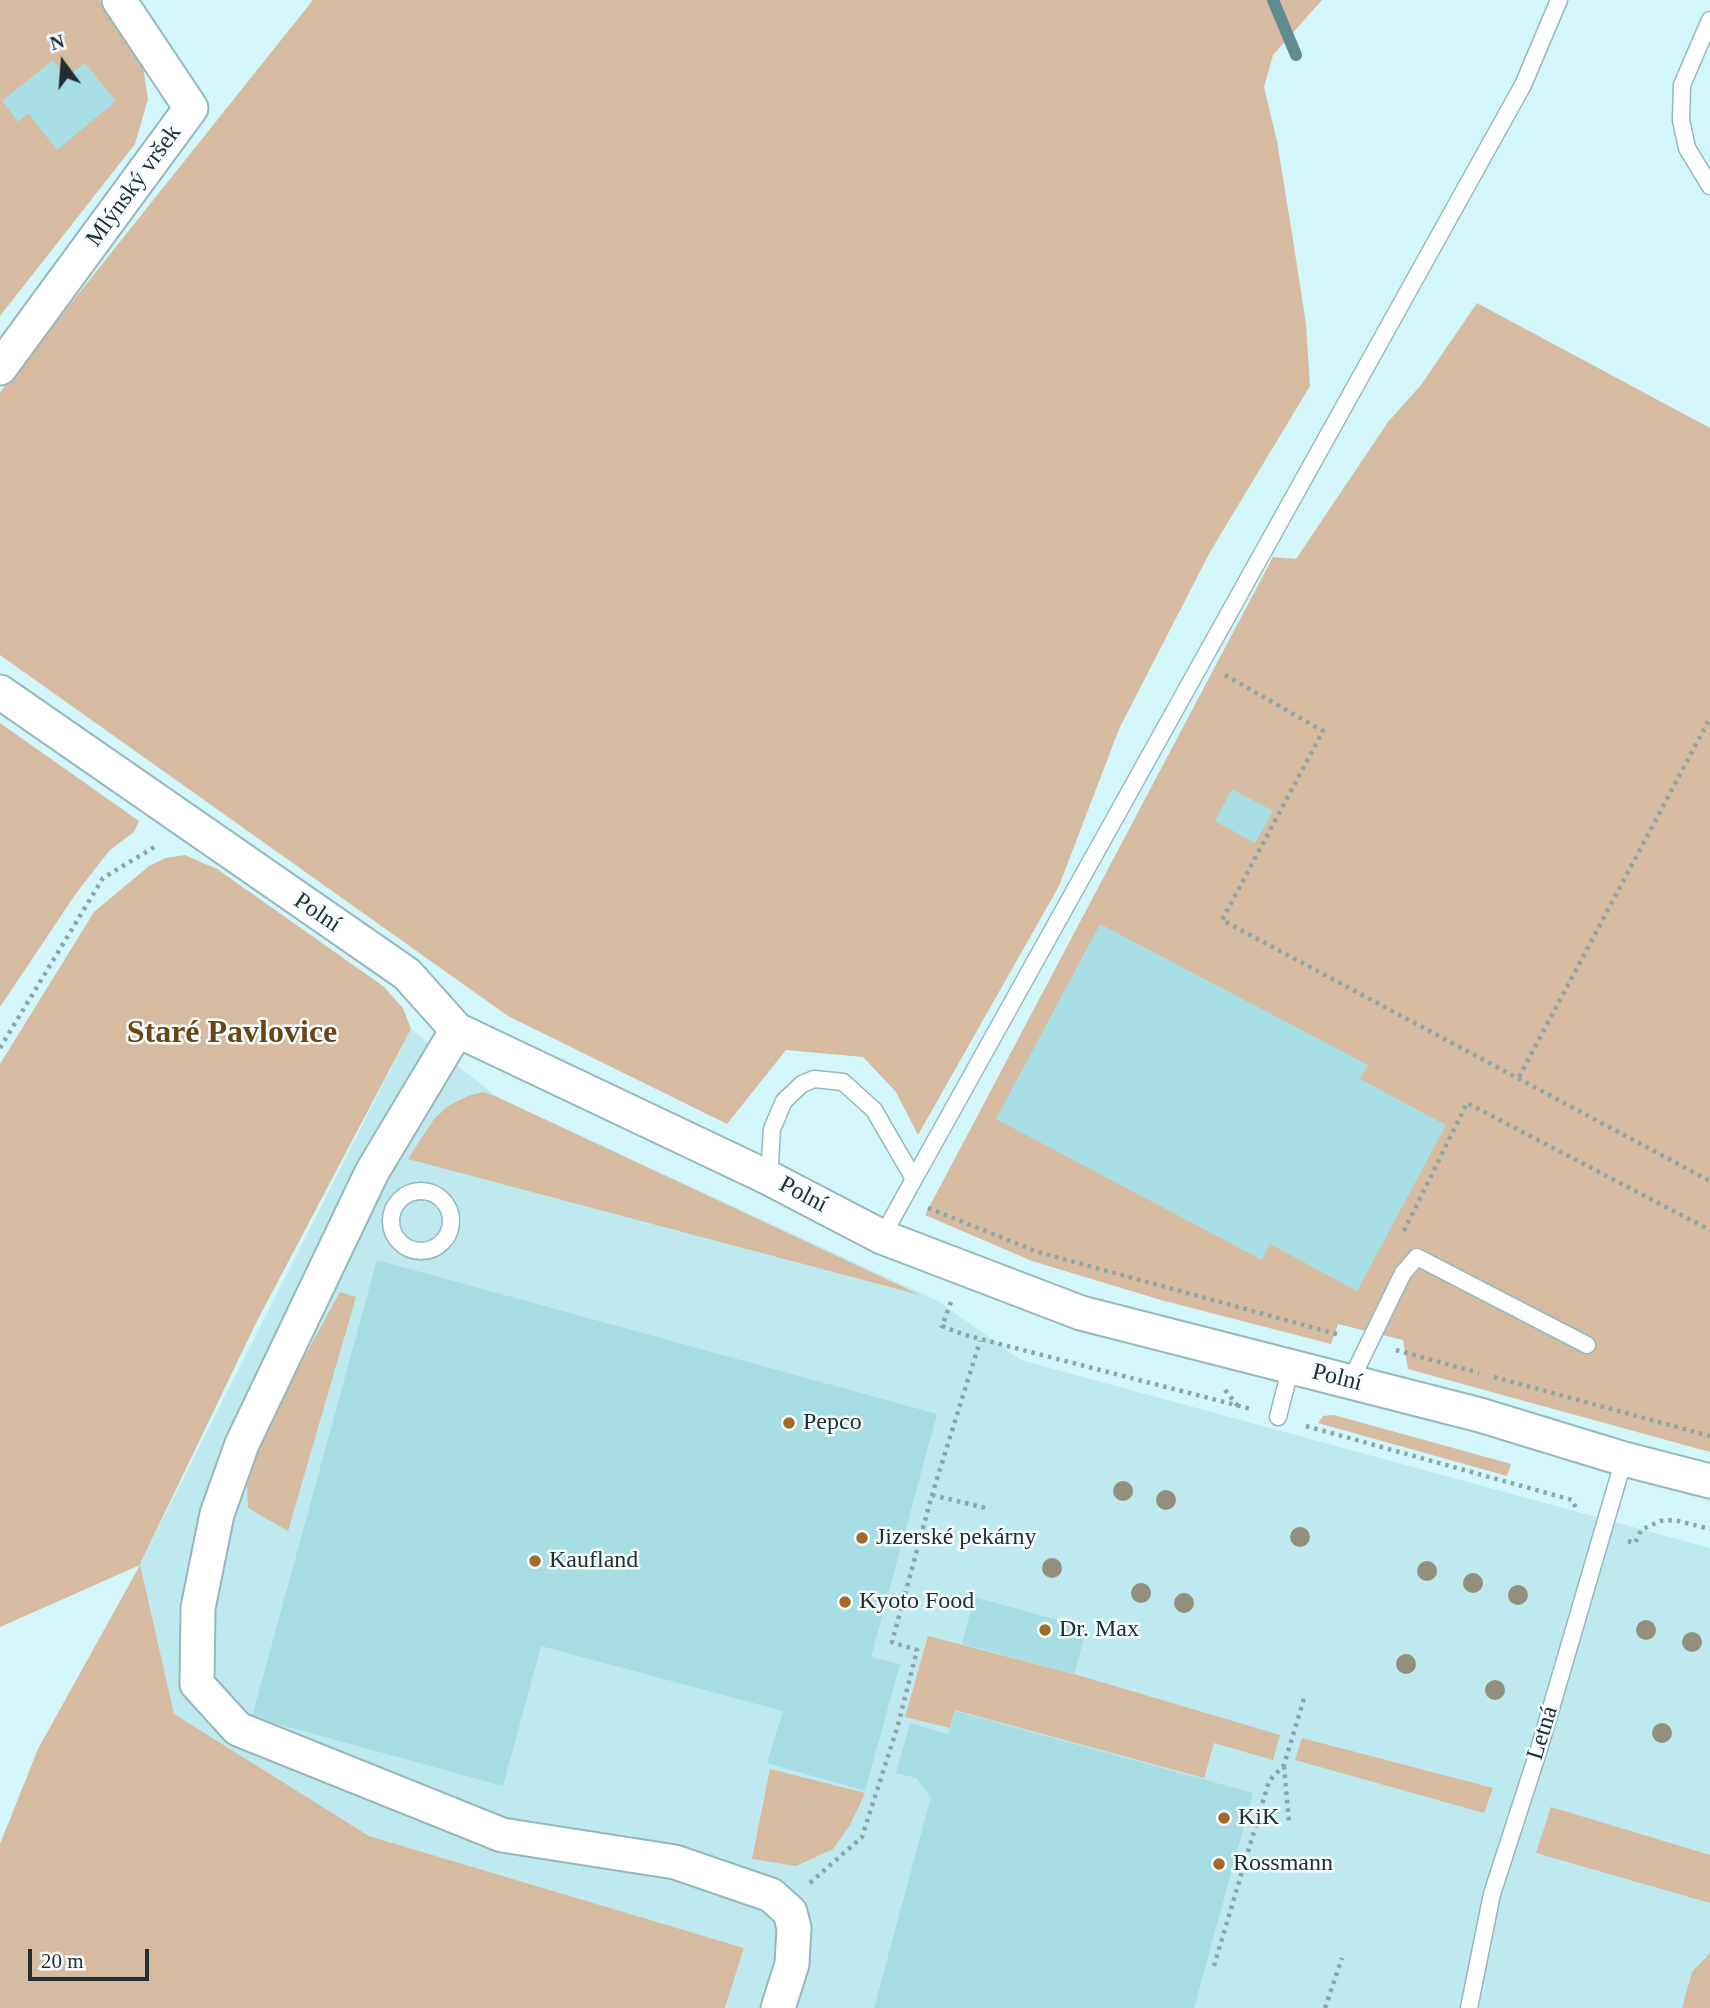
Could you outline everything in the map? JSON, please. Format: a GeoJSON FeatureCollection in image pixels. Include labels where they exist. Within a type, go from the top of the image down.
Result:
{"type":"FeatureCollection","features":[{"type":"Feature","properties":{"kind":"street","name":"Mlýnský vršek"},"geometry":{"type":"LineString","coordinates":[[0,368],[191,108],[119,0]]}},
{"type":"Feature","properties":{"kind":"street","name":"Polní"},"geometry":{"type":"LineString","coordinates":[[0,692],[407,974],[457,1030],[769,1178],[882,1237],[1081,1312],[1480,1415],[1624,1459],[1710,1481]]}},
{"type":"Feature","properties":{"kind":"street"},"geometry":{"type":"LineString","coordinates":[[457,1030],[372,1172],[243,1444],[217,1514],[198,1608],[197,1684],[238,1729],[502,1835],[675,1862],[771,1895],[790,1912],[794,1928],[792,1964],[778,2008]]}},
{"type":"Feature","properties":{"kind":"lane"},"geometry":{"type":"LineString","coordinates":[[882,1237],[1523,85],[1559,0]]}},
{"type":"Feature","properties":{"kind":"lane"},"geometry":{"type":"LineString","coordinates":[[1710,20],[1682,85],[1681,120],[1687,149],[1710,186]]}},
{"type":"Feature","properties":{"kind":"lane"},"geometry":{"type":"LineString","coordinates":[[769,1178],[772,1129],[784,1101],[802,1084],[824,1079],[843,1082],[874,1110],[914,1179]]}},
{"type":"Feature","properties":{"kind":"lane"},"geometry":{"type":"LineString","coordinates":[[1350,1382],[1403,1273],[1417,1257],[1587,1345]]}},
{"type":"Feature","properties":{"kind":"lane"},"geometry":{"type":"LineString","coordinates":[[1278,1417],[1291,1366]]}},
{"type":"Feature","properties":{"kind":"lane","name":"Letná"},"geometry":{"type":"LineString","coordinates":[[1469,2008],[1492,1894],[1539,1749],[1624,1459]]}},
{"type":"Feature","properties":{"kind":"path"},"geometry":{"type":"LineString","coordinates":[[1202,663],[1323,731],[1222,920],[1519,1076],[1710,1181]]}},
{"type":"Feature","properties":{"kind":"path"},"geometry":{"type":"LineString","coordinates":[[1519,1076],[1710,718]]}},
{"type":"Feature","properties":{"kind":"path"},"geometry":{"type":"LineString","coordinates":[[0,1048],[103,878],[189,825]]}},
{"type":"Feature","properties":{"kind":"path"},"geometry":{"type":"LineString","coordinates":[[1403,1233],[1467,1103],[1710,1230]]}},
{"type":"Feature","properties":{"kind":"path"},"geometry":{"type":"LineString","coordinates":[[904,1199],[1038,1252],[1710,1436]]}},
{"type":"Feature","properties":{"kind":"path"},"geometry":{"type":"LineString","coordinates":[[953,1298],[943,1326],[980,1341],[1278,1417],[1572,1500],[1578,1509],[1575,1518]]}},
{"type":"Feature","properties":{"kind":"path"},"geometry":{"type":"LineString","coordinates":[[783,1906],[862,1837],[898,1724],[917,1650],[892,1642],[932,1495],[980,1341]]}},
{"type":"Feature","properties":{"kind":"path"},"geometry":{"type":"LineString","coordinates":[[932,1495],[990,1509]]}},
{"type":"Feature","properties":{"kind":"path"},"geometry":{"type":"LineString","coordinates":[[1601,1535],[1635,1543],[1641,1530],[1660,1521],[1674,1520],[1710,1529]]}},
{"type":"Feature","properties":{"kind":"path"},"geometry":{"type":"LineString","coordinates":[[1289,1823],[1284,1765],[1305,1695]]}},
{"type":"Feature","properties":{"kind":"path"},"geometry":{"type":"LineString","coordinates":[[1214,1966],[1269,1781],[1284,1765]]}},
{"type":"Feature","properties":{"kind":"path"},"geometry":{"type":"LineString","coordinates":[[1325,2008],[1342,1958]]}},
{"type":"Feature","properties":{"kind":"shaded area"},"geometry":{"type":"Polygon","coordinates":[[[0,0],[99,0],[128,37],[143,67],[148,99],[135,144],[0,316],[0,0]]]}},
{"type":"Feature","properties":{"kind":"shaded area"},"geometry":{"type":"Polygon","coordinates":[[[313,0],[1322,0],[1273,55],[1264,87],[1277,141],[1306,324],[1310,386],[1210,552],[1119,729],[1059,886],[918,1135],[896,1092],[863,1057],[786,1050],[727,1124],[508,1016],[0,655],[0,392],[313,0]]]}},
{"type":"Feature","properties":{"kind":"shaded area"},"geometry":{"type":"Polygon","coordinates":[[[1477,303],[1710,428],[1710,1452],[1408,1369],[1403,1340],[1338,1324],[1331,1344],[1161,1300],[1032,1261],[925,1215],[1273,557],[1296,559],[1388,422],[1421,385],[1477,303]]]}},
{"type":"Feature","properties":{"kind":"shaded area"},"geometry":{"type":"Polygon","coordinates":[[[0,723],[139,821],[134,832],[110,850],[77,892],[0,1007],[0,723]]]}},
{"type":"Feature","properties":{"kind":"shaded area"},"geometry":{"type":"Polygon","coordinates":[[[185,855],[217,869],[383,986],[403,1008],[411,1029],[257,1321],[140,1564],[174,1714],[369,1836],[744,1948],[725,2008],[0,2008],[0,1844],[38,1749],[140,1565],[0,1627],[0,1064],[94,912],[149,866],[166,858],[185,855]]]}},
{"type":"Feature","properties":{"kind":"shaded area"},"geometry":{"type":"Polygon","coordinates":[[[411,1029],[497,1097],[938,1301],[1021,1360],[1710,1548],[1710,2008],[725,2008],[744,1948],[369,1836],[174,1715],[140,1564],[411,1029]]]}},
{"type":"Feature","properties":{"kind":"shaded area"},"geometry":{"type":"Polygon","coordinates":[[[483,1092],[920,1295],[408,1159],[434,1119],[448,1106],[483,1092]]]}},
{"type":"Feature","properties":{"kind":"shaded area"},"geometry":{"type":"Polygon","coordinates":[[[340,1292],[356,1297],[288,1531],[248,1508],[246,1463],[340,1292]]]}},
{"type":"Feature","properties":{"kind":"shaded area"},"geometry":{"type":"Polygon","coordinates":[[[1334,1415],[1511,1464],[1507,1476],[1318,1423],[1323,1416],[1334,1415]]]}},
{"type":"Feature","properties":{"kind":"shaded area"},"geometry":{"type":"Polygon","coordinates":[[[928,1636],[1074,1674],[1280,1735],[1273,1760],[1214,1743],[1204,1778],[955,1710],[950,1728],[905,1717],[928,1636]]]}},
{"type":"Feature","properties":{"kind":"shaded area"},"geometry":{"type":"Polygon","coordinates":[[[1302,1738],[1493,1788],[1484,1813],[1295,1760],[1302,1738]]]}},
{"type":"Feature","properties":{"kind":"shaded area"},"geometry":{"type":"Polygon","coordinates":[[[770,1769],[865,1793],[850,1825],[833,1849],[796,1866],[752,1859],[770,1769]]]}},
{"type":"Feature","properties":{"kind":"shaded area"},"geometry":{"type":"Polygon","coordinates":[[[1551,1807],[1710,1855],[1710,1903],[1536,1853],[1551,1807]]]}},
{"type":"Feature","properties":{"kind":"shaded area"},"geometry":{"type":"Polygon","coordinates":[[[1710,1953],[1710,2008],[1682,2008],[1692,1972],[1710,1953]]]}},
{"type":"Feature","properties":{"kind":"building"},"geometry":{"type":"Polygon","coordinates":[[[53,60],[67,77],[85,63],[116,101],[57,150],[28,113],[18,122],[2,101],[53,60]]]}},
{"type":"Feature","properties":{"kind":"building"},"geometry":{"type":"Polygon","coordinates":[[[1232,789],[1273,811],[1255,843],[1215,821],[1232,789]]]}},
{"type":"Feature","properties":{"kind":"building"},"geometry":{"type":"Polygon","coordinates":[[[1100,924],[1368,1065],[1360,1079],[1446,1125],[1357,1291],[1270,1244],[1262,1260],[996,1119],[1100,924]]]}},
{"type":"Feature","properties":{"kind":"building","name":"Kaufland"},"geometry":{"type":"Polygon","coordinates":[[[377,1260],[937,1414],[871,1657],[900,1664],[865,1791],[767,1763],[783,1711],[541,1646],[503,1786],[252,1717],[377,1260]]]}},
{"type":"Feature","properties":{"kind":"building"},"geometry":{"type":"Polygon","coordinates":[[[974,1597],[1087,1628],[1074,1674],[962,1644],[974,1597]]]}},
{"type":"Feature","properties":{"kind":"building"},"geometry":{"type":"Polygon","coordinates":[[[955,1711],[1253,1793],[1194,2008],[874,2008],[931,1797],[916,1778],[896,1773],[910,1723],[948,1734],[955,1711]]]}},
{"type":"Feature","properties":{"kind":"waterway"},"geometry":{"type":"LineString","coordinates":[[1273,0],[1296,55]]}},
{"type":"Feature","properties":{"kind":"place","name":"Pepco"},"geometry":{"type":"Point","coordinates":[789,1423]}},
{"type":"Feature","properties":{"kind":"place","name":"Jizerské pekárny"},"geometry":{"type":"Point","coordinates":[862,1538]}},
{"type":"Feature","properties":{"kind":"place","name":"Kaufland"},"geometry":{"type":"Point","coordinates":[535,1561]}},
{"type":"Feature","properties":{"kind":"place","name":"Kyoto Food"},"geometry":{"type":"Point","coordinates":[845,1602]}},
{"type":"Feature","properties":{"kind":"place","name":"Dr. Max"},"geometry":{"type":"Point","coordinates":[1045,1630]}},
{"type":"Feature","properties":{"kind":"place","name":"KiK"},"geometry":{"type":"Point","coordinates":[1224,1818]}},
{"type":"Feature","properties":{"kind":"place","name":"Rossmann"},"geometry":{"type":"Point","coordinates":[1219,1864]}},
{"type":"Feature","properties":{"kind":"district","name":"Staré Pavlovice"},"geometry":{"type":"Point","coordinates":[232,1034]}}]}
